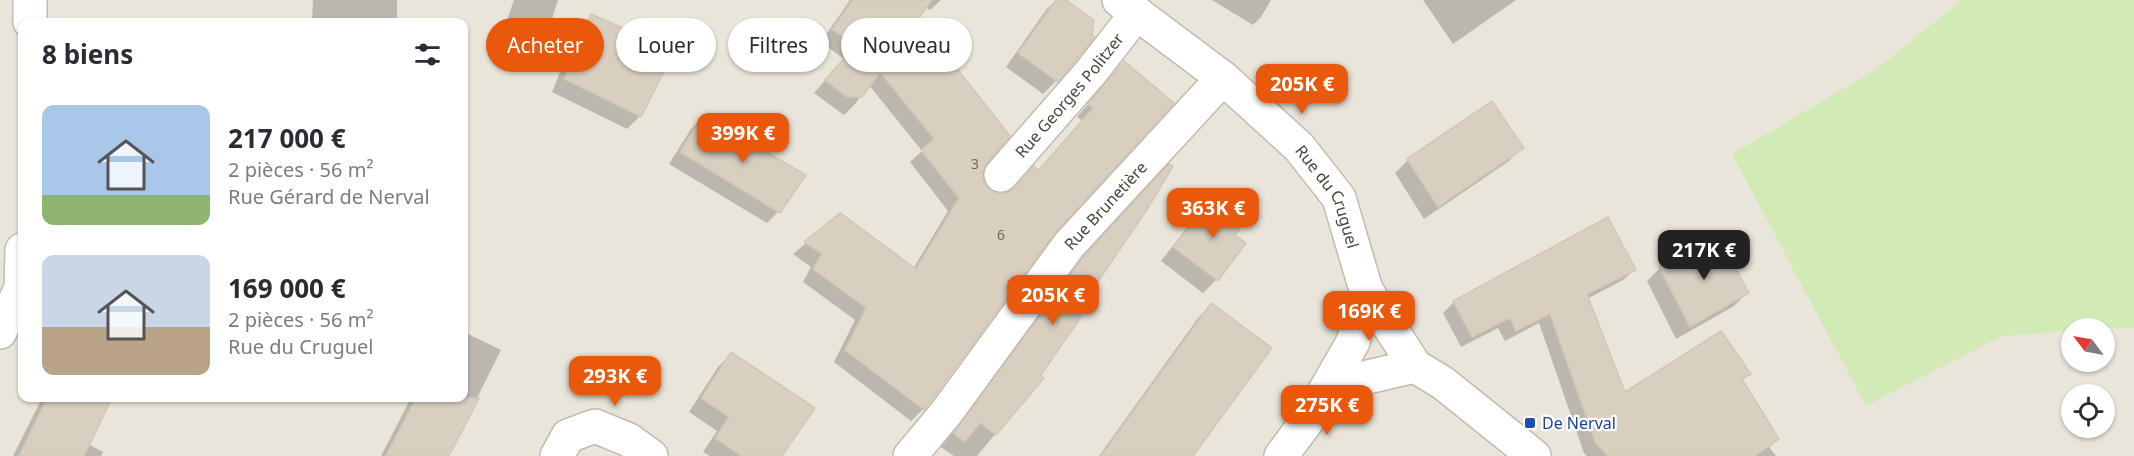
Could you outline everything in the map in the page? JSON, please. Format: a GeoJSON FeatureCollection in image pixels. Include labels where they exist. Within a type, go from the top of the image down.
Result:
{"type":"FeatureCollection","features":[{"type":"Feature","properties":{"kind":"street"},"geometry":{"type":"LineString","coordinates":[[30,0],[30,18]]}},
{"type":"Feature","properties":{"kind":"street","name":"Rue du Cruguel"},"geometry":{"type":"LineString","coordinates":[[1128,7],[1223,78],[1299,147],[1339,198],[1366,290]]}},
{"type":"Feature","properties":{"kind":"street","name":"Rue Georges Politzer"},"geometry":{"type":"LineString","coordinates":[[1001,175],[1091,72],[1128,7]]}},
{"type":"Feature","properties":{"kind":"street","name":"Rue Brunetière"},"geometry":{"type":"LineString","coordinates":[[910,456],[946,413],[1069,245],[1223,78]]}},
{"type":"Feature","properties":{"kind":"street"},"geometry":{"type":"LineString","coordinates":[[1366,290],[1415,366],[1443,383],[1534,456]]}},
{"type":"Feature","properties":{"kind":"street"},"geometry":{"type":"LineString","coordinates":[[1281,456],[1329,386],[1353,342],[1366,290]]}},
{"type":"Feature","properties":{"kind":"street"},"geometry":{"type":"LineString","coordinates":[[0,332],[18,294]]}},
{"type":"Feature","properties":{"kind":"street"},"geometry":{"type":"LineString","coordinates":[[1329,386],[1415,366]]}},
{"type":"Feature","properties":{"kind":"street"},"geometry":{"type":"LineString","coordinates":[[562,446],[595,426],[629,440],[651,456]]}},
{"type":"Feature","properties":{"kind":"shaded area"},"geometry":{"type":"Polygon","coordinates":[[[0,0],[2134,0],[2134,456],[0,456],[0,0]]]}},
{"type":"Feature","properties":{"kind":"green space"},"geometry":{"type":"Polygon","coordinates":[[[1962,0],[2134,0],[2134,328],[2115,328],[2115,318],[2061,318],[2061,332],[2002,336],[1866,406],[1732,154],[1874,71],[1962,0]]]}},
{"type":"Feature","properties":{"kind":"building"},"geometry":{"type":"Polygon","coordinates":[[[853,0],[932,0],[919,18],[841,18],[841,36],[832,29],[853,0]]]}},
{"type":"Feature","properties":{"kind":"building"},"geometry":{"type":"Polygon","coordinates":[[[1056,0],[1066,0],[1094,20],[1092,34],[1095,37],[1058,82],[1018,53],[1056,0]]]}},
{"type":"Feature","properties":{"kind":"building"},"geometry":{"type":"Polygon","coordinates":[[[604,20],[616,25],[616,72],[664,72],[641,117],[564,79],[567,72],[604,72],[604,20]]]}},
{"type":"Feature","properties":{"kind":"building"},"geometry":{"type":"Polygon","coordinates":[[[1124,61],[1174,103],[1054,234],[924,410],[845,350],[866,308],[813,269],[822,254],[804,242],[840,213],[916,269],[959,198],[921,150],[934,139],[880,72],[960,72],[1010,136],[983,171],[984,182],[989,189],[997,193],[1006,193],[1015,188],[1034,166],[1038,171],[1093,108],[1088,104],[1124,61]]]}},
{"type":"Feature","properties":{"kind":"building"},"geometry":{"type":"Polygon","coordinates":[[[841,62],[841,72],[880,72],[862,97],[847,97],[825,80],[841,62]]]}},
{"type":"Feature","properties":{"kind":"building"},"geometry":{"type":"Polygon","coordinates":[[[1492,101],[1524,148],[1438,207],[1407,159],[1492,101]]]}},
{"type":"Feature","properties":{"kind":"building"},"geometry":{"type":"Polygon","coordinates":[[[703,115],[806,175],[780,213],[680,152],[703,115]]]}},
{"type":"Feature","properties":{"kind":"building"},"geometry":{"type":"Polygon","coordinates":[[[1169,164],[1173,166],[1148,208],[1076,314],[1081,317],[1041,375],[1044,378],[996,435],[980,423],[965,442],[953,433],[1083,257],[1169,164]]]}},
{"type":"Feature","properties":{"kind":"building"},"geometry":{"type":"Polygon","coordinates":[[[1213,196],[1245,221],[1235,235],[1246,243],[1218,281],[1173,247],[1213,196]]]}},
{"type":"Feature","properties":{"kind":"building"},"geometry":{"type":"Polygon","coordinates":[[[1608,217],[1636,270],[1587,294],[1625,392],[1721,331],[1751,374],[1742,379],[1779,439],[1755,456],[1608,456],[1595,442],[1550,314],[1516,331],[1510,318],[1472,337],[1453,301],[1608,217]]]}},
{"type":"Feature","properties":{"kind":"building"},"geometry":{"type":"Polygon","coordinates":[[[1718,236],[1749,293],[1690,327],[1659,267],[1718,236]]]}},
{"type":"Feature","properties":{"kind":"building"},"geometry":{"type":"Polygon","coordinates":[[[1211,303],[1272,348],[1193,456],[1101,456],[1211,303]]]}},
{"type":"Feature","properties":{"kind":"building"},"geometry":{"type":"Polygon","coordinates":[[[731,352],[815,408],[782,456],[741,456],[715,438],[729,417],[701,398],[731,352]]]}},
{"type":"Feature","properties":{"kind":"building"},"geometry":{"type":"Polygon","coordinates":[[[468,398],[479,398],[449,456],[386,456],[414,402],[468,402],[468,398]]]}},
{"type":"Feature","properties":{"kind":"building"},"geometry":{"type":"Polygon","coordinates":[[[45,402],[110,402],[84,456],[19,456],[45,402]]]}},
{"type":"Feature","properties":{"kind":"place","name":"De Nerval"},"geometry":{"type":"Point","coordinates":[1530,423]}}]}
